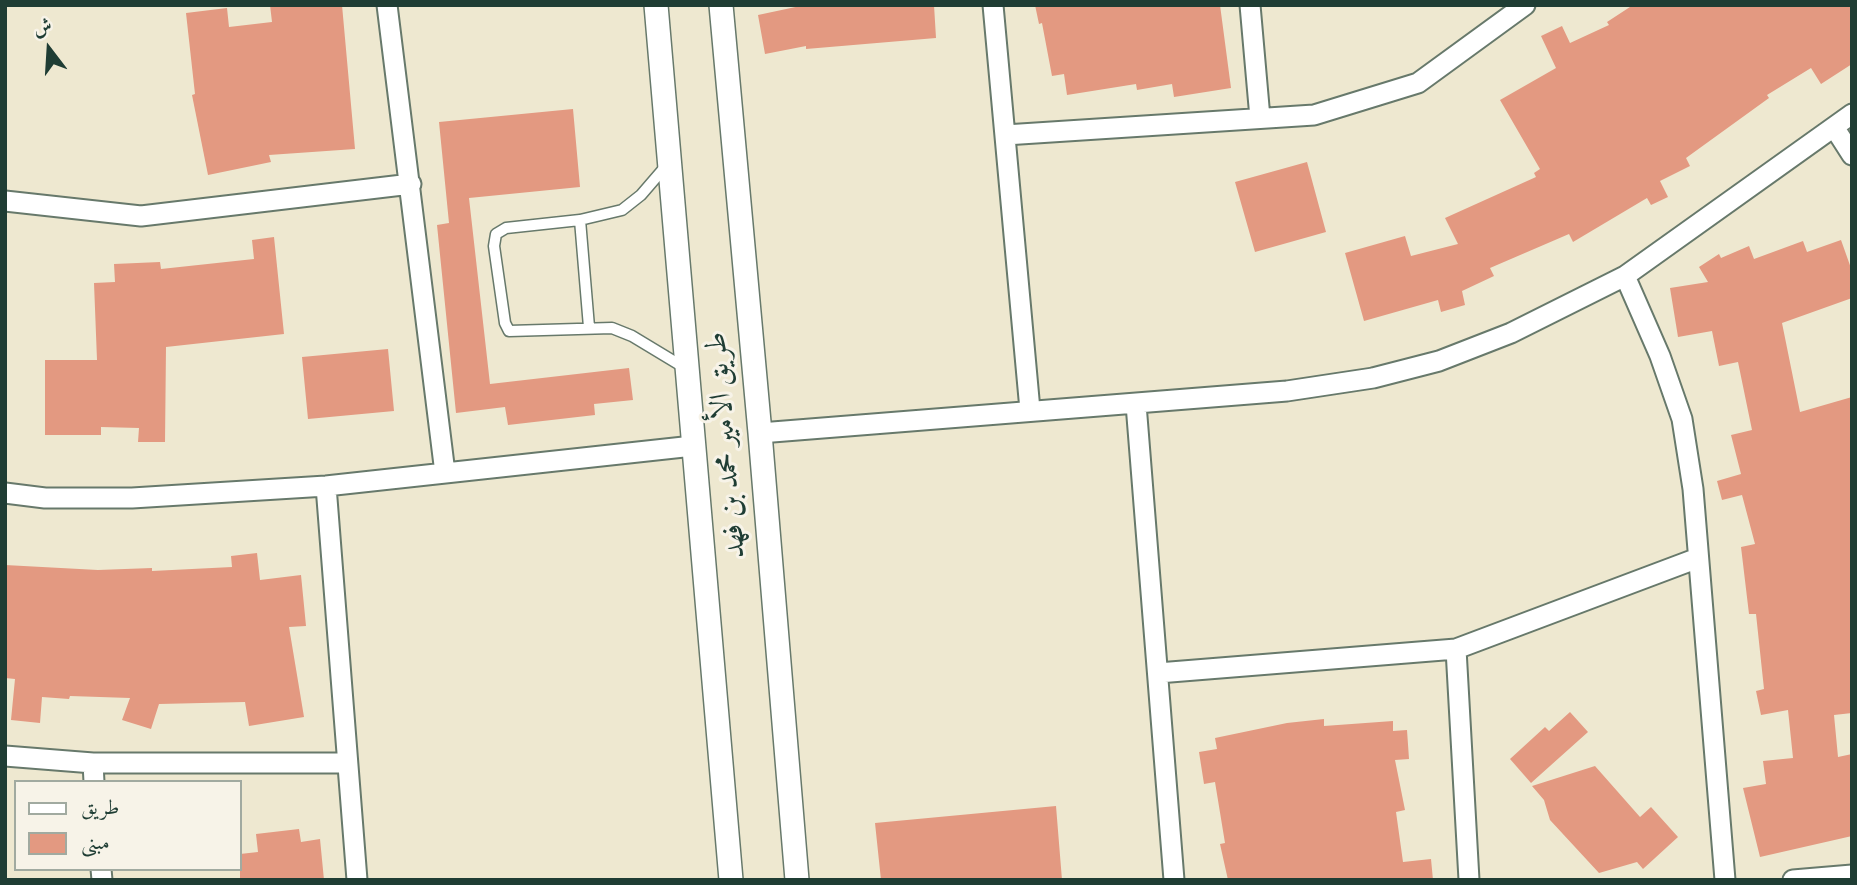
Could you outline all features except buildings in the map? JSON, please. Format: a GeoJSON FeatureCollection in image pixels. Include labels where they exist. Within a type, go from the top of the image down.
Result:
{"type":"FeatureCollection","features":[{"type":"Feature","properties":{"kind":"street"},"geometry":{"type":"LineString","coordinates":[[387,5],[445,473]]}},
{"type":"Feature","properties":{"kind":"street","name":"طريق الأمير محمد بن فهد"},"geometry":{"type":"LineString","coordinates":[[656,5],[731,880]]}},
{"type":"Feature","properties":{"kind":"street","name":"طريق الأمير محمد بن فهد"},"geometry":{"type":"LineString","coordinates":[[721,5],[797,880]]}},
{"type":"Feature","properties":{"kind":"street"},"geometry":{"type":"LineString","coordinates":[[993,5],[1030,410]]}},
{"type":"Feature","properties":{"kind":"street"},"geometry":{"type":"LineString","coordinates":[[1250,5],[1260,118]]}},
{"type":"Feature","properties":{"kind":"street"},"geometry":{"type":"LineString","coordinates":[[1005,135],[1314,115],[1418,83],[1525,5]]}},
{"type":"Feature","properties":{"kind":"street"},"geometry":{"type":"LineString","coordinates":[[760,433],[1287,391],[1373,377],[1439,361],[1511,333],[1625,276],[1852,114]]}},
{"type":"Feature","properties":{"kind":"street"},"geometry":{"type":"LineString","coordinates":[[1835,127],[1852,155]]}},
{"type":"Feature","properties":{"kind":"street"},"geometry":{"type":"LineString","coordinates":[[5,201],[141,216],[411,184]]}},
{"type":"Feature","properties":{"kind":"street"},"geometry":{"type":"LineString","coordinates":[[1625,276],[1660,356],[1682,419],[1693,489],[1726,880]]}},
{"type":"Feature","properties":{"kind":"street"},"geometry":{"type":"LineString","coordinates":[[1136,404],[1174,880]]}},
{"type":"Feature","properties":{"kind":"street"},"geometry":{"type":"LineString","coordinates":[[5,493],[45,498],[132,498],[326,486],[693,446]]}},
{"type":"Feature","properties":{"kind":"street"},"geometry":{"type":"LineString","coordinates":[[326,486],[357,880]]}},
{"type":"Feature","properties":{"kind":"street"},"geometry":{"type":"LineString","coordinates":[[1158,673],[1455,649],[1698,558]]}},
{"type":"Feature","properties":{"kind":"street"},"geometry":{"type":"LineString","coordinates":[[1455,649],[1469,880]]}},
{"type":"Feature","properties":{"kind":"street"},"geometry":{"type":"LineString","coordinates":[[5,756],[94,772],[347,763]]}},
{"type":"Feature","properties":{"kind":"street"},"geometry":{"type":"LineString","coordinates":[[1793,880],[1852,875]]}},
{"type":"Feature","properties":{"kind":"lane"},"geometry":{"type":"LineString","coordinates":[[669,163],[642,195],[622,210],[580,220],[506,228],[496,234],[494,246],[505,323],[509,331],[612,328],[632,336],[687,369]]}},
{"type":"Feature","properties":{"kind":"lane"},"geometry":{"type":"LineString","coordinates":[[580,220],[589,327]]}}]}
